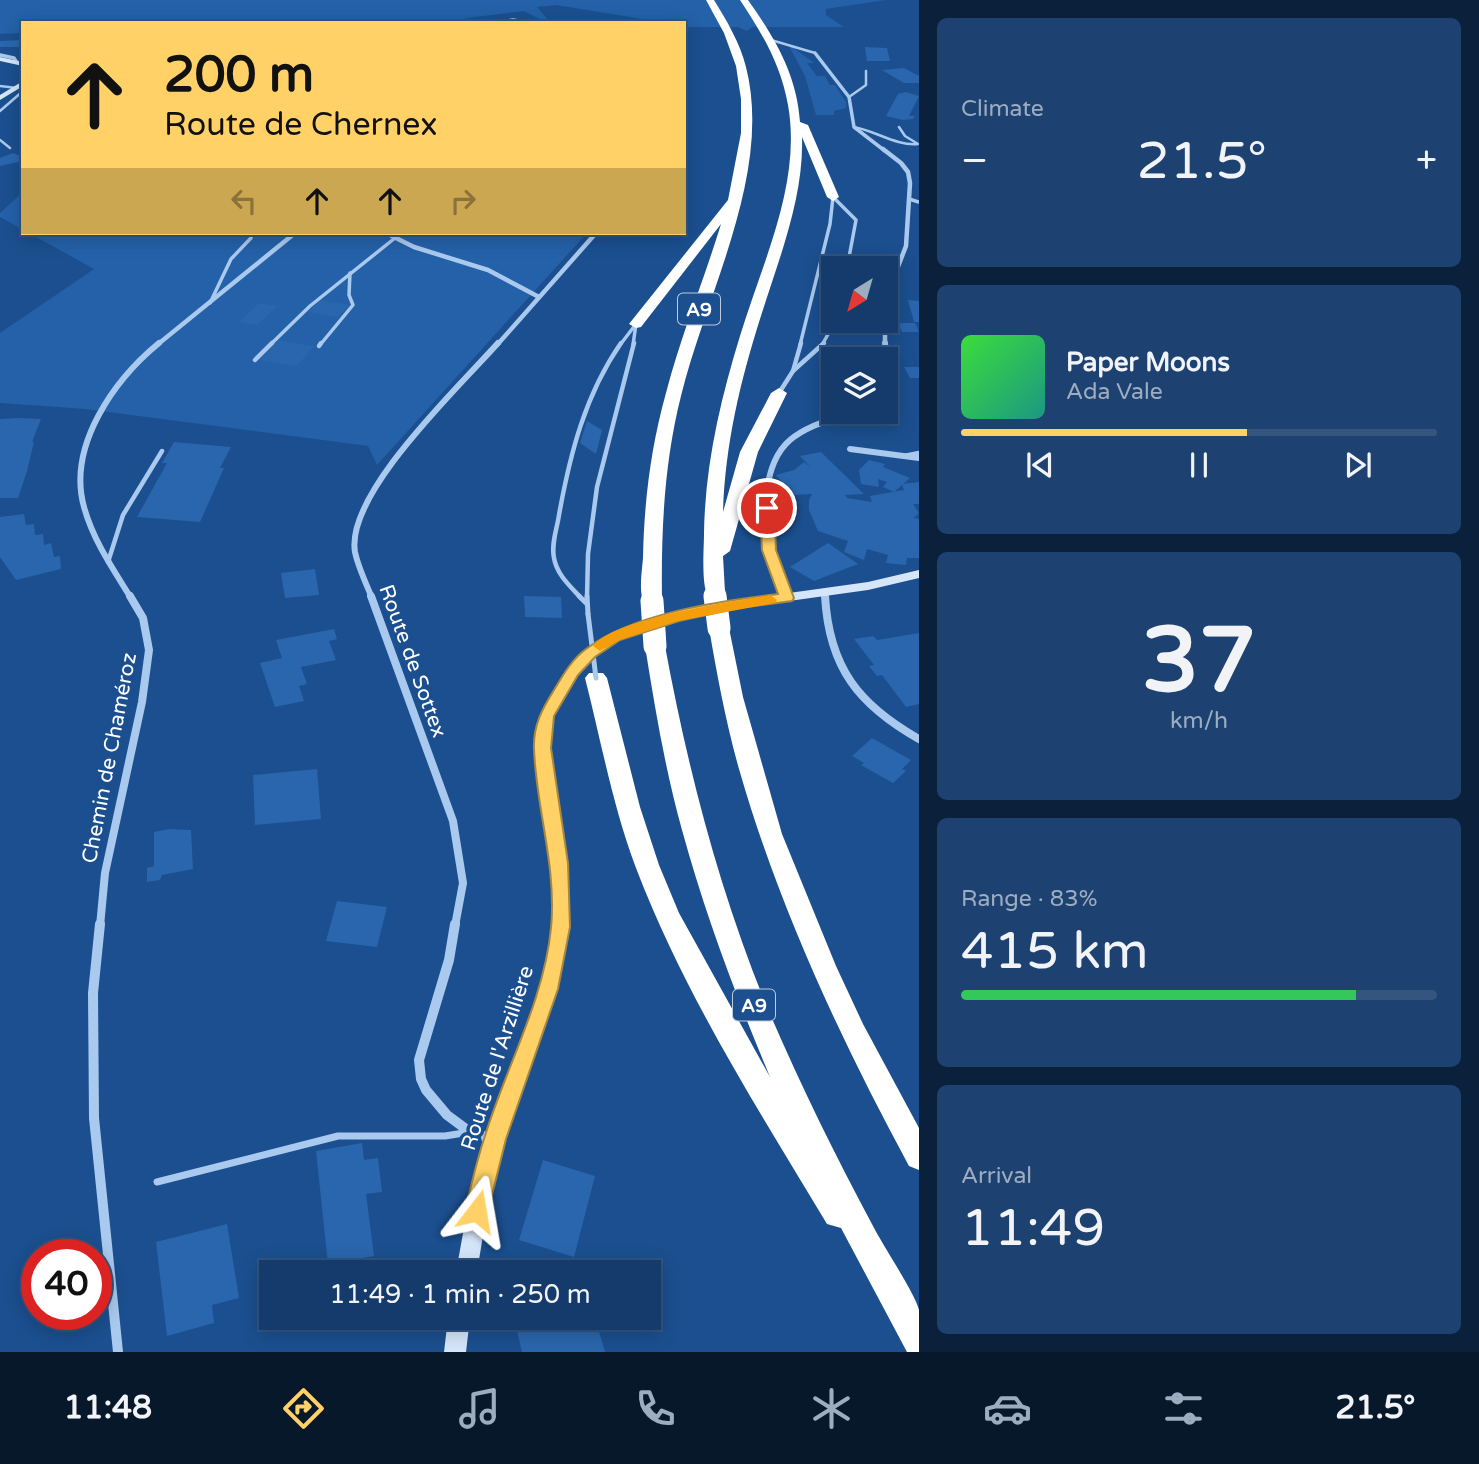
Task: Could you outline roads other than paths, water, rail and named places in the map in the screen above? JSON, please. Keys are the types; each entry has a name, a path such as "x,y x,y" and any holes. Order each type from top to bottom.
{"highway":[{"name":"A9","path":"710,0 724,23 742,70 747,103 747,143 737,195 687,347 666,426 654,503 652,601 662,700 687,813 726,936 766,1035 818,1149 888,1287 919,1340"},
{"name":"A9","path":"744,0 770,38 781,61 794,103 797,141 792,189 741,356 722,435 714,497 714,584 719,628 746,754 774,842 848,1020 919,1156"},
{"path":"794,103 833,197"},
{"path":"636,324 737,195"},
{"path":"714,584 749,452 779,393"},
{"path":"596,678 628,807 647,866 667,914 742,1057 814,1178 888,1287"}],"street":[{"path":"815,53 849,97 854,127 901,163 908,172 906,246 898,267"},
{"path":"0,57 19,63"},
{"path":"0,98 21,87"},
{"name":"Chemin de Chaméroz","path":"118,1352 94,1118 93,993 105,873 142,702 149,650 143,618 98,544 83,505 80,468 90,430 114,392 148,352 293,235"},
{"path":"390,235 424,251 488,270 539,297"},
{"name":"Route de Sottex","path":"495,1139 470,1132 436,1104 426,1090 419,1067 421,1050 449,960 463,883 453,821 355,552 354,533 374,486 391,464 594,235"},
{"path":"787,598 769,550 767,508 771,474 780,450 803,432 822,424"},
{"path":"850,449 904,456 919,455"},
{"name":"Route de l'Arzillière","path":"468,1260 495,1139 548,989 561,927 559,863 542,748 546,716 572,672 590,653 615,637 675,617 738,604 825,593 919,575"},
{"path":"825,593 825,607 838,664 871,708 919,739"},
{"path":"454,1352 457,1330"}],"lane":[{"path":"770,38 815,53"},
{"path":"849,97 866,85 866,71"},
{"path":"0,86 21,87"},
{"path":"0,111 21,87"},
{"path":"854,127 874,131 904,145 918,144 905,136 899,127"},
{"path":"0,141 10,148"},
{"path":"833,197 856,220 848,256"},
{"path":"779,393 793,370 828,236 833,197"},
{"path":"909,199 919,202"},
{"path":"210,303 230,258 237,248 251,238"},
{"path":"255,360 310,306 396,238"},
{"path":"319,346 353,305 349,295 351,273"},
{"path":"596,678 587,604 596,496 605,449 634,346 636,324"},
{"path":"587,604 559,572 554,558 562,494 581,417 592,391 619,344 636,324"},
{"path":"793,370 826,342 830,333"},
{"path":"108,562 124,515 162,451"},
{"path":"158,1182 338,1136 445,1136 470,1132"}]}
